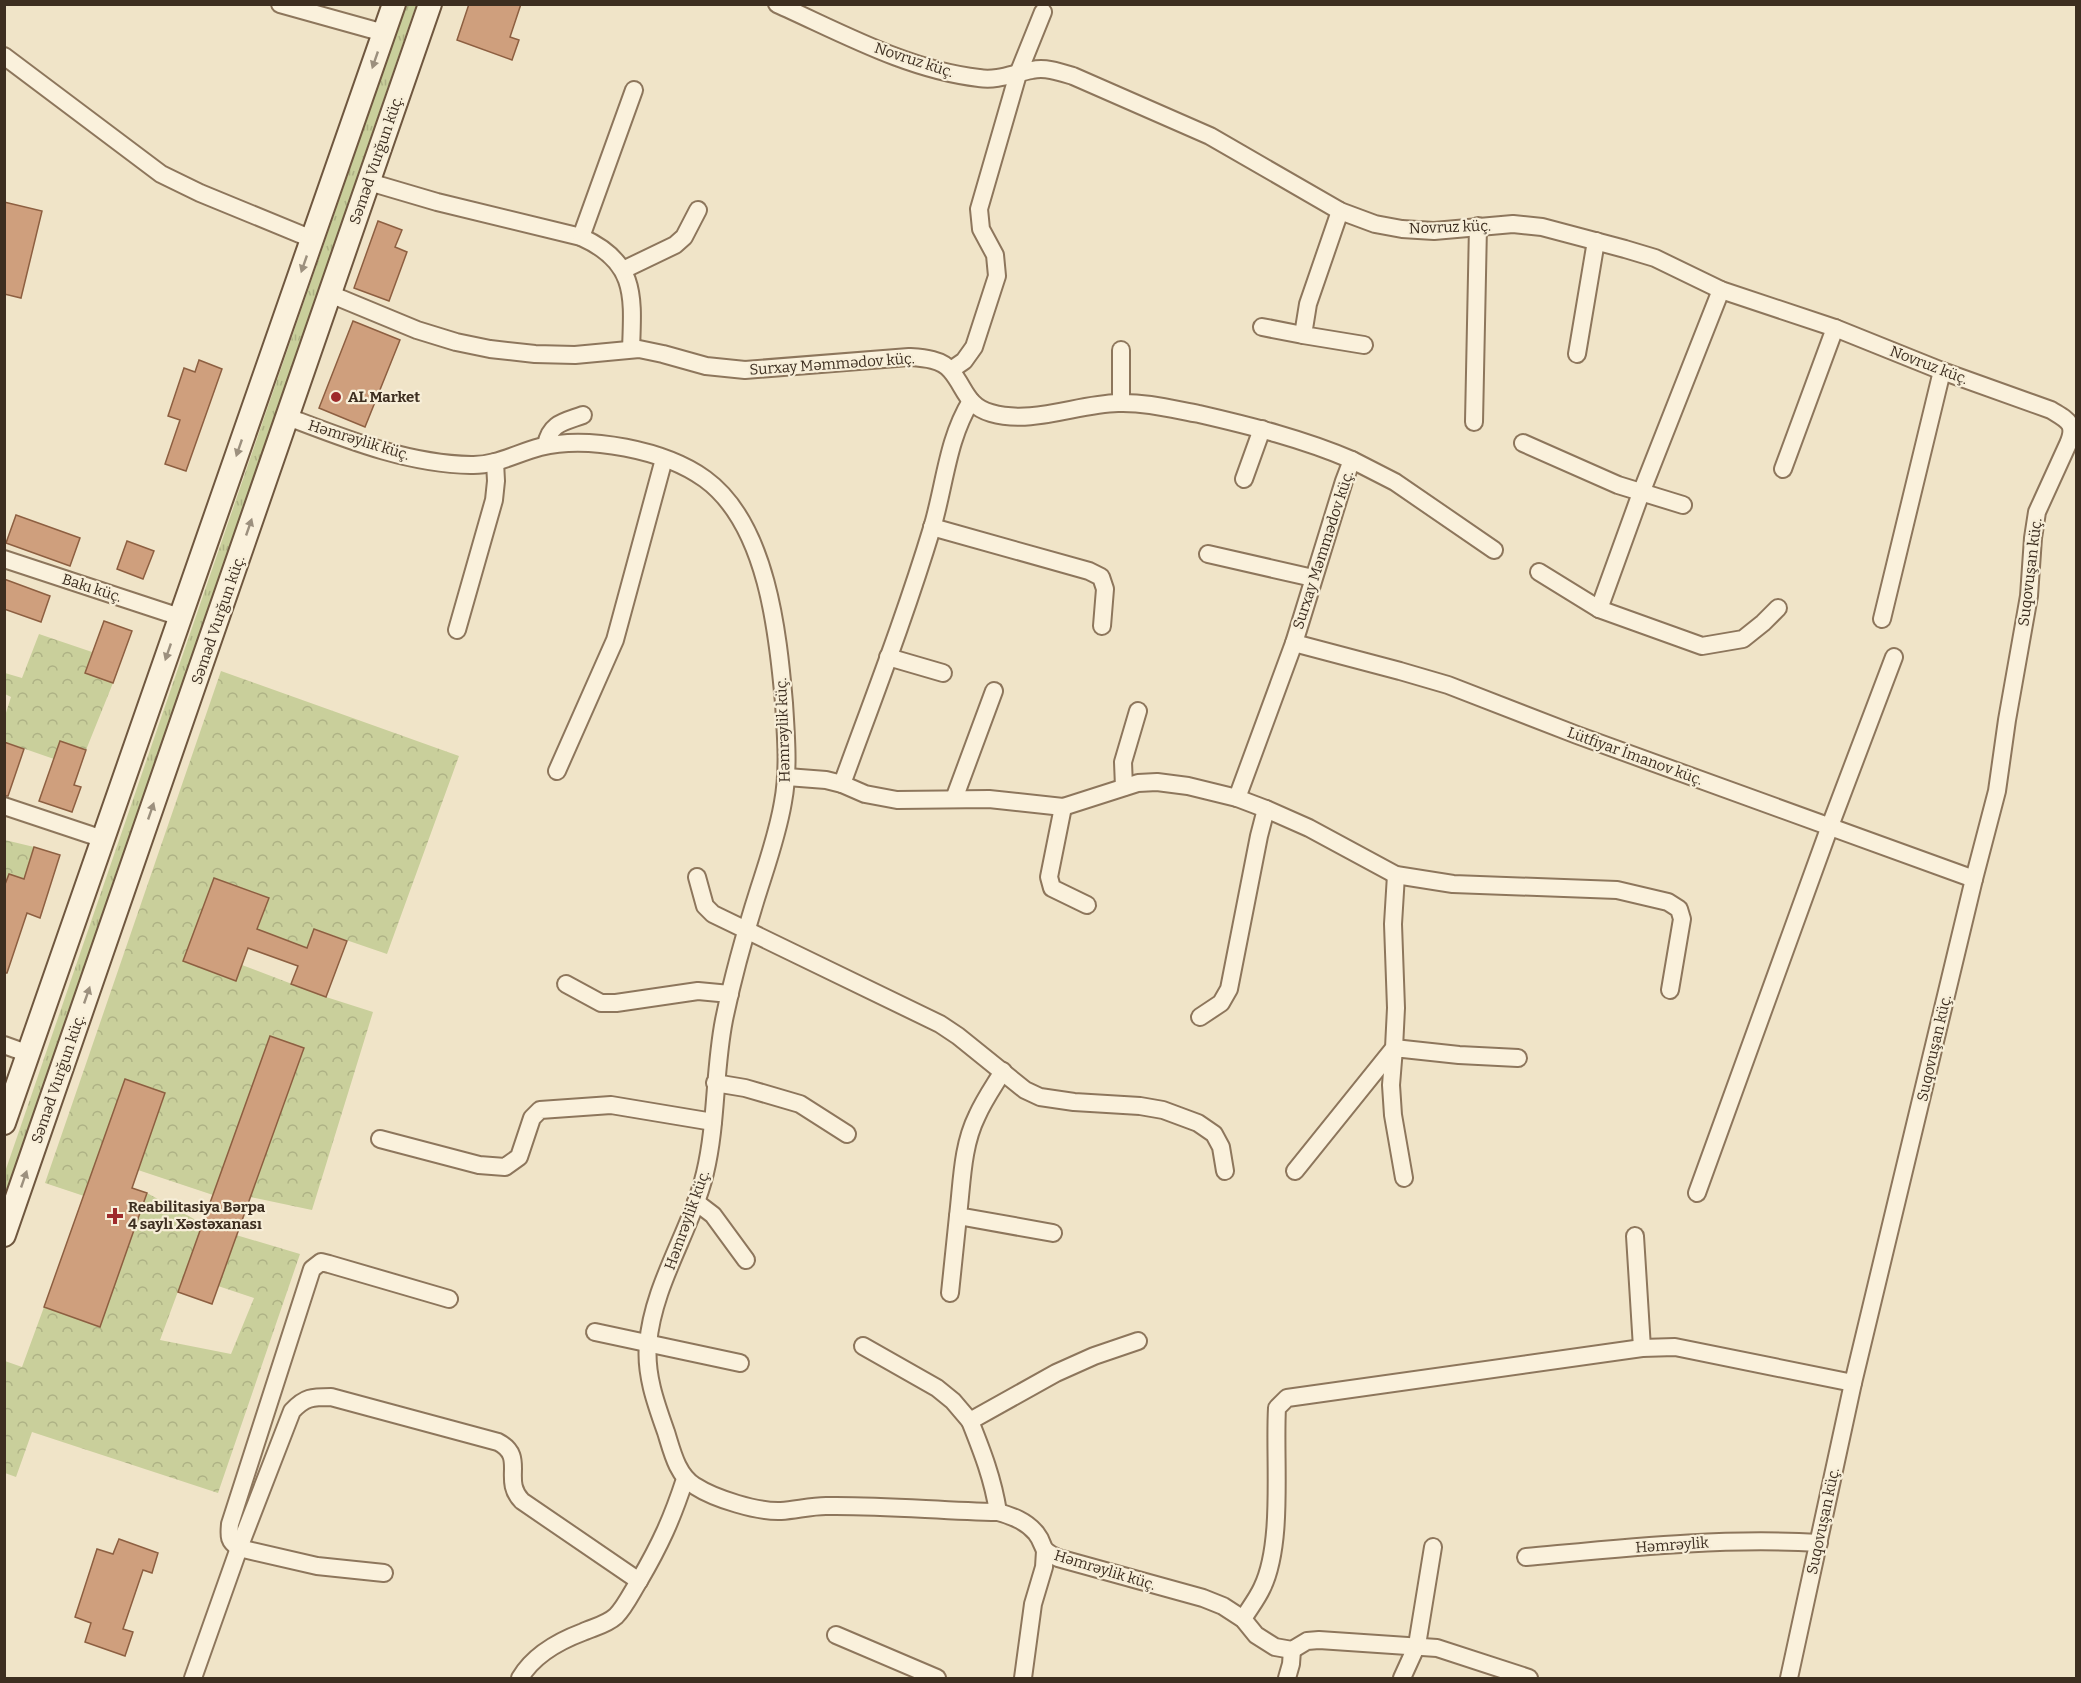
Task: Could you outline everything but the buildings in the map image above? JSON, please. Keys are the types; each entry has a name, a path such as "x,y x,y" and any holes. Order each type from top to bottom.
{"main road":[{"path":"4,1123 394,4"},
{"name":"Səməd Vurğun küç.","path":"4,1235 430,4"}],"street":[{"path":"280,4 384,33"},
{"name":"Novruz küç.","path":"777,4 898,58 947,73 980,79 998,79 1034,69 1051,70 1073,76 1210,136 1340,211 1375,224 1434,231 1513,224 1542,227 1655,258 1721,290 1835,328 1942,371 2051,410 2067,420"},
{"path":"842,784 932,526 955,434 961,417 971,401 962,390 951,369 964,360 974,347 997,276 995,255 981,229 980,209 1018,74 1043,12"},
{"path":"4,56 161,174 200,193 312,239"},
{"path":"581,237 634,90"},
{"path":"369,182 437,202 581,237 597,244 623,270 632,292 631,349"},
{"path":"623,270 675,244 684,237 698,210"},
{"path":"1303,335 1308,304 1340,211"},
{"path":"1474,422 1478,226"},
{"path":"1577,354 1596,241"},
{"path":"1599,609 1641,493 1721,290"},
{"name":"Surxay Məmmədov küç.","path":"330,294 417,330 490,349 535,354 575,355 631,349 663,354 706,366 745,370 909,357 931,359 951,369"},
{"path":"1262,327 1364,345"},
{"path":"1783,469 1835,328"},
{"path":"1121,350 1121,403"},
{"path":"1882,619 1942,371"},
{"name":"Surxay Məmmədov küç.","path":"971,401 990,413 1015,416 1047,413 1094,404 1154,405 1262,429 1353,460 1313,578 1294,643 1237,798"},
{"path":"546,445 548,434 557,425 583,415"},
{"name":"Həmrəylik küç.","path":"288,417 375,448 454,465 478,466 546,445 579,444 633,450 688,468 710,482 737,515 754,550 772,602 780,661 787,743 787,777 779,823 729,994 718,1055 713,1122 705,1175 658,1299 647,1345 648,1371 652,1391 676,1463 685,1479 703,1491 758,1510 783,1511 821,1505 998,1512 1024,1522 1037,1534 1045,1551 1074,1564 1203,1598 1223,1606 1243,1619 1256,1635 1275,1647 1292,1650"},
{"name":"Suqovuşan küç.","path":"1789,1678 1853,1383 1997,791 2029,596 2037,512 2072,435 2072,428 2067,420"},
{"path":"1244,479 1262,429"},
{"path":"1523,443 1618,485 1683,505"},
{"path":"557,771 615,640 664,459"},
{"path":"1353,460 1395,482 1494,550"},
{"path":"457,630 494,500 495,462"},
{"path":"932,526 1095,574 1101,578 1105,589 1102,626"},
{"path":"1208,554 1313,578"},
{"name":"Bakı küç.","path":"4,559 180,617"},
{"path":"1539,572 1599,609 1702,646 1743,639 1778,608"},
{"name":"Lütfiyar İmanov küç.","path":"1294,643 1448,685 1618,750 1974,879"},
{"path":"888,657 943,673"},
{"path":"1697,1193 1830,825 1894,657"},
{"path":"954,799 994,691"},
{"path":"1124,787 1124,762 1138,711"},
{"path":"787,777 826,780 865,794 897,800 989,800 1063,807 1138,783 1156,782 1188,786 1237,798 1266,809 1309,828 1396,875 1453,884 1617,890 1668,902 1679,909 1682,919 1670,990"},
{"path":"4,806 104,839"},
{"path":"1063,807 1049,878 1052,888 1087,905"},
{"path":"1200,1017 1221,1003 1229,989 1266,809"},
{"path":"1396,875 1393,924 1396,1008 1391,1085 1393,1115 1404,1178"},
{"path":"697,877 705,906 713,915 940,1024 1025,1090 1040,1097 1074,1102 1140,1106 1163,1110 1198,1123 1214,1134 1221,1147 1225,1171"},
{"path":"566,984 601,1003 616,1003 698,991 729,994"},
{"path":"4,1045 28,1054"},
{"path":"1394,1048 1518,1058"},
{"path":"1295,1171 1394,1048"},
{"path":"950,1293 965,1153 976,1117 1003,1071"},
{"path":"715,1083 755,1090 800,1104 847,1134"},
{"path":"380,1138 479,1165 505,1167 519,1157 532,1118 540,1110 611,1105 713,1122"},
{"path":"696,1202 713,1215 746,1260"},
{"path":"958,1216 1053,1233"},
{"path":"1635,1236 1642,1348"},
{"path":"384,1573 318,1566 239,1548 232,1544 229,1536 230,1524 312,1269 321,1262 449,1299"},
{"path":"595,1332 740,1364"},
{"path":"970,1421 1056,1373 1094,1356 1138,1341"},
{"path":"863,1346 937,1388 953,1401 970,1421 984,1454 998,1512"},
{"path":"1243,1619 1263,1586 1271,1557 1275,1520 1277,1408 1287,1398 1642,1348 1675,1347 1853,1383"},
{"path":"194,1678 239,1548 292,1411 302,1401 314,1397 331,1397 507,1446 513,1457 512,1482 515,1494 639,1581"},
{"path":"520,1678 540,1656 567,1638 605,1624 617,1615 659,1548 671,1523 685,1479"},
{"name":"Həmrəylik","path":"1526,1557 1687,1543 1774,1540 1819,1543"},
{"path":"1402,1678 1417,1645 1433,1547"},
{"path":"1023,1678 1033,1604 1044,1567 1045,1551"},
{"path":"836,1635 936,1678"},
{"path":"1287,1678 1292,1650 1306,1641 1319,1640 1437,1648 1529,1678"}],"green space":[{"path":"406,5 416,5 5,1202 5,1172"},
{"path":"39,634 92,652 86,673 113,683 86,750 60,741 54,759 5,742 5,716 11,697 5,694 5,673 22,678"},
{"path":"221,671 459,756 387,954 314,929 307,948 257,929 268,898 214,878 183,961 236,981 242,965 373,1012 312,1210 250,1197 303,1048 271,1036 213,1195 138,1170 165,1094 125,1079 84,1196 45,1183"},
{"path":"5,840 34,847 24,879 9,874 7,879 5,878"},
{"path":"147,1193 203,1224 160,1340 231,1354 254,1298 218,1286 236,1235 300,1254 218,1493 32,1432 16,1477 5,1473 5,1361 22,1367 44,1307 100,1327"}],"place":[{"name":"AL Market","path":"336,397"},
{"name":"Reabilitasiya Bәrpa 4 saylı Xəstəxanası","path":"115,1216"}]}
